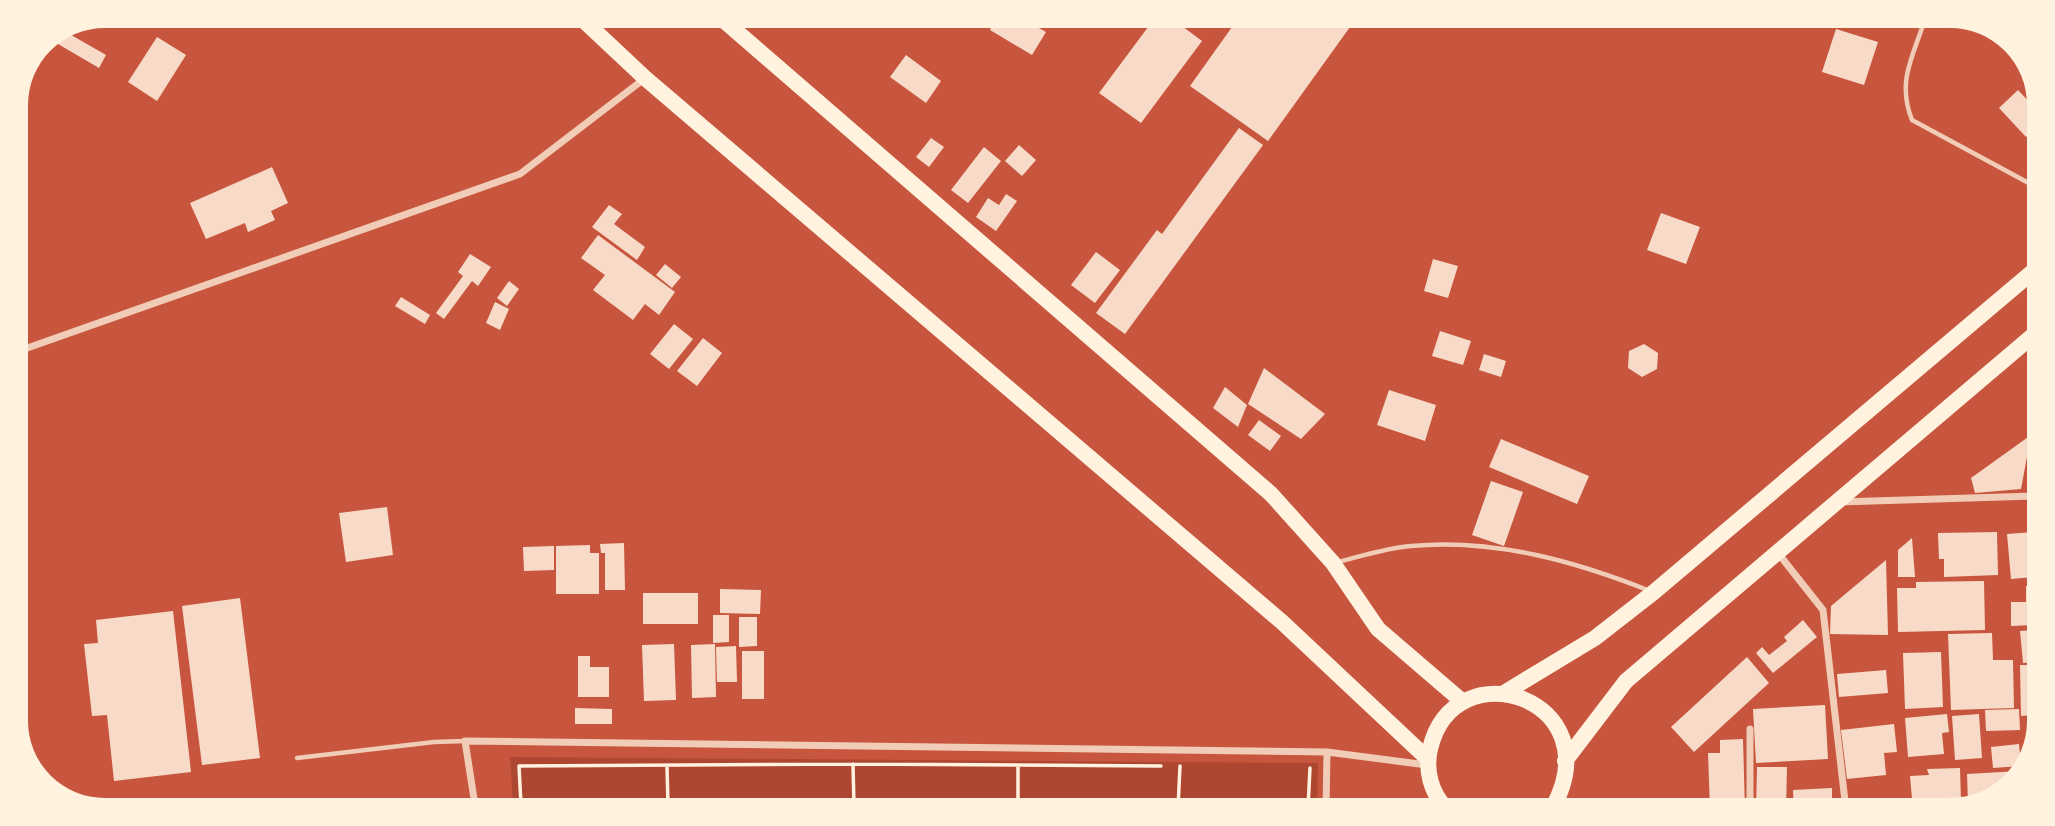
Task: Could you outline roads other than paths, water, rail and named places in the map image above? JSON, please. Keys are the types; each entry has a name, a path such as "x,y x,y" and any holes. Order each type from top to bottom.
{"highway":[{"path":"601,28 645,78 1282,622 1428,762"},
{"path":"733,28 1271,494 1334,563 1378,629 1464,702"},
{"path":"1504,693 1595,638 1654,592 2027,276"},
{"path":"1565,761 1626,681 2027,340"},
{"path":"1438,798 1431,785 1428,762 1433,736 1445,716 1464,702 1483,695 1504,693 1523,698 1540,708 1554,722 1563,739 1565,780 1557,798"}],"street":[{"path":"28,348 520,174 645,78"},
{"path":"1835,502 2027,496"},
{"path":"1777,552 1823,610 1845,798"},
{"path":"1750,798 1751,729"},
{"path":"474,798 465,741 1327,752 1428,762"},
{"path":"1326,798 1327,752"}],"lane":[{"path":"1922,28 1904,83 1905,103 1912,120 2027,182"},
{"path":"1334,563 1408,546 1441,544 1496,548 1599,570 1654,592"},
{"path":"297,758 434,742 465,741"}]}
